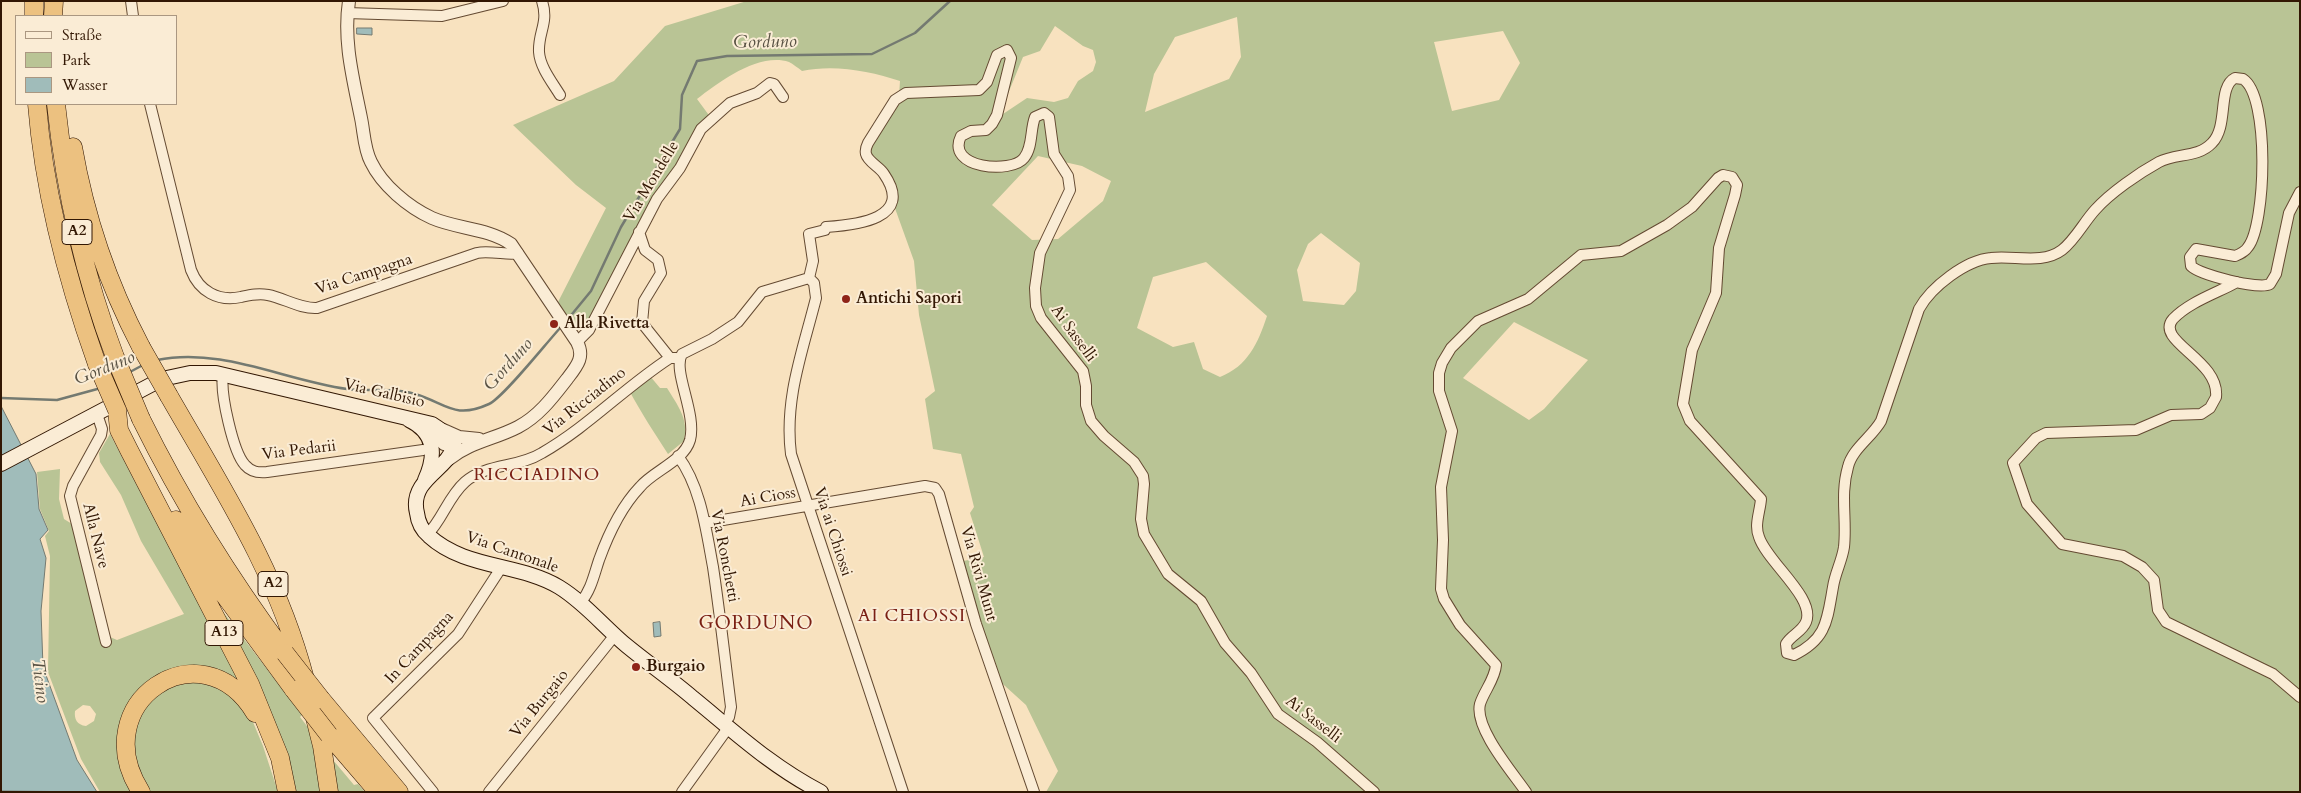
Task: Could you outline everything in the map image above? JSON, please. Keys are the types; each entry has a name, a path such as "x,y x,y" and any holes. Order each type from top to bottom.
{"highway":[{"path":"34,1 34,15"},
{"path":"52,15 54,1"},
{"path":"58,1 59,15"},
{"name":"A2","path":"37,105 45,165 60,242 75,299 97,364 116,410 129,425 201,529 235,583 285,653 399,792"},
{"name":"A2","path":"56,105 65,170 79,240 95,300 115,356 129,425 160,491 197,554 240,619 329,735 378,792"},
{"name":"A2","path":"66,105 79,180 90,223 118,299 141,347 245,527 282,607 294,640 322,746 329,792"},
{"name":"A13","path":"129,425 250,684 278,752 287,792"},
{"name":"A13","path":"141,792 129,768 126,754 126,731 130,716 147,692 169,679 187,674 220,679 243,696 260,722 282,774"}],"main road":[{"name":"Via Galbisio","path":"1,464 169,377 197,372 223,375 410,420 426,421 438,427 446,436 450,453"},
{"path":"410,420 425,432 431,442 433,453 431,466 417,497 417,513 420,525 428,535"},
{"path":"421,487 450,453"},
{"name":"Via Cantonale","path":"428,535 455,552 548,582 581,602 615,635 776,766 821,792"}],"street":[{"path":"131,1 133,15"},
{"path":"431,466 470,442 489,438 520,426 540,411 579,364 581,352 576,340 518,253 500,238 440,221 424,214 402,198 378,174 368,157 352,76 346,35 348,7 397,16 442,16 503,1"},
{"path":"542,1 546,22 540,54 547,73 560,95"},
{"name":"Ai Sasselli","path":"809,278 813,261 809,234 825,230 826,226 863,222 884,214 891,204 890,186 883,172 869,159 866,152 868,143 895,100 906,94 979,90 987,82 997,55 1004,50 1009,51 1011,58 995,120 986,130 971,131 961,136 958,144 959,153 966,161 999,167 1016,165 1027,153 1035,117 1042,113 1049,117 1055,158 1068,176 1071,185 1069,195 1040,253 1034,298 1038,312 1082,371 1086,386 1086,405 1091,421 1104,436 1134,462 1143,476 1142,527 1164,568 1174,580 1201,601 1225,643 1251,673 1278,714 1337,758 1374,792"},
{"path":"1526,792 1499,754 1480,717 1480,705 1496,665 1460,625 1444,599 1441,589 1443,540 1441,487 1452,431 1439,391 1439,373 1451,348 1478,321 1528,299 1581,255 1621,251 1680,217 1700,200 1718,178 1723,175 1732,177 1737,185 1736,195 1719,248 1716,293 1692,350 1682,404 1690,421 1761,499 1757,526 1759,539 1769,556 1804,598 1808,608 1805,624 1786,644 1787,653 1794,655 1815,640 1826,628 1830,616 1834,582 1844,548 1843,491 1847,468 1853,456 1876,430 1881,421 1916,316 1925,298 1947,279 1976,261 1992,258 2047,258 2062,250 2095,209 2114,193 2159,162 2201,151 2212,143 2221,125 2226,87 2232,80 2239,78 2247,81 2252,88 2262,136 2264,164 2253,234 2248,247 2235,256 2196,249 2191,253 2189,260 2191,266 2197,271 2237,282 2266,286 2273,280 2289,213 2300,192"},
{"name":"Via Mondelle","path":"576,340 589,330 657,198 680,168 700,129 710,118 730,103 757,93 770,83 774,84 783,97"},
{"name":"Via Campagna","path":"150,105 191,270 201,288 213,295 234,298 262,294 306,307 317,308 477,253 491,250 512,255 518,253"},
{"path":"581,602 588,593 605,544 621,513 639,487 678,456 690,441 692,421 688,399 675,358 641,321 644,301 661,273 658,260 646,253 639,232"},
{"name":"Via Ricciadino","path":"428,535 458,489 473,476 487,469 533,458 547,450 585,425 635,381 688,349 712,339 738,322 762,292 809,278"},
{"name":"Via ai Chiossi","path":"809,278 814,283 816,298 792,391 789,432 793,462 903,792"},
{"path":"2237,282 2189,307 2176,316 2169,325 2169,330 2174,340 2205,366 2215,383 2216,397 2206,412 2195,415 2171,415 2136,430 2046,433 2036,438 2015,459 2013,468 2027,504 2057,541 2068,546 2129,558 2151,576 2158,610 2166,622 2273,674 2300,696"},
{"name":"Via Pedarii","path":"223,375 223,396 237,450 244,464 252,470 267,472 423,450"},
{"name":"Alla Nave","path":"97,414 102,435 72,486 70,496 106,642"},
{"path":"410,420 429,429 450,453"},
{"path":"438,427 470,442"},
{"name":"Via Ronchetti","path":"678,456 688,471 705,524 721,617 730,707 726,726 682,792"},
{"name":"Via Rivi Munt","path":"807,506 925,486 937,490 976,624 1034,792"},
{"name":"Ai Cioss","path":"705,524 807,506"},
{"name":"In Campagna","path":"433,792 373,718 458,634 501,568"},
{"name":"Via Burgaio","path":"489,792 615,635"}],"green space":[{"path":"747,1 2300,1 2300,792 1046,792 1058,771 1026,705 994,676 958,562 984,557 970,513 974,507 961,454 933,449 925,399 935,391 919,315 914,261 892,200 891,190 866,154 899,96 900,81 877,74 839,68 802,71 789,62 777,60 753,65 728,77 697,99 711,118 590,320 573,324 558,302 606,208 576,185 513,125 614,81 665,26","holes":["1237,17 1241,57 1229,79 1145,112 1154,74 1175,37","1055,26 1083,46 1093,50 1096,62 1093,71 1078,81 1068,98 1054,102 1027,98 1003,114 1005,101 1023,57 1040,51","1503,31 1520,63 1499,100 1452,111 1434,42","1038,156 1082,166 1111,181 1103,201 1058,239 1032,240 992,205","1321,233 1360,263 1356,291 1344,305 1303,301 1297,270 1308,244","1206,262 1267,316 1256,344 1245,360 1238,367 1220,377 1203,369 1194,342 1173,347 1137,328 1153,277","1514,322 1588,360 1544,409 1529,420 1463,378"]},
{"path":"650,376 660,388 667,388 684,419 684,441 668,454 629,390"},
{"path":"110,434 243,688 198,671 133,703 136,792 100,792 81,759 48,672 50,556 45,536 49,531 40,509 37,472 60,469 59,499 64,519 72,524 100,626 110,637 117,640 184,614 141,541 121,495 100,462 99,453","holes":["83,705 90,706 96,714 94,721 86,726 78,723 75,711"]},
{"path":"208,592 302,715 300,717 317,739 325,792 294,792"},
{"path":"193,680 221,687 250,715 263,746 278,792 149,792 133,762 135,721 158,691"},
{"path":"333,760 354,785 358,784 365,792 337,792"}],"water":[{"path":"357,28 372,28 372,35 357,34"},
{"name":"Ticino","path":"1,406 36,474 39,509 48,530 40,539 46,558 41,611 43,667 77,760 97,792 1,791"},
{"path":"660,622 661,636 654,637 653,623"}],"waterway":[{"name":"Gorduno","path":"568,319 591,291 621,227 680,129 682,95 697,61 727,56 872,54 915,33 950,1"},
{"name":"Gorduno","path":"157,360 181,357 229,361 323,385 347,389 407,392 450,408 467,410 477,409 496,400 561,327"},
{"name":"Gorduno","path":"128,373 143,365"},
{"name":"Gorduno","path":"1,398 57,400 101,388"}],"place":[{"name":"Antichi Sapori","path":"846,299"},
{"name":"Alla Rivetta","path":"554,324"},
{"name":"Burgaio","path":"636,667"}],"district":[{"name":"RICCIADINO","path":"537,476"},
{"name":"AI CHIOSSI","path":"912,617"},
{"name":"GORDUNO","path":"756,625"}]}
